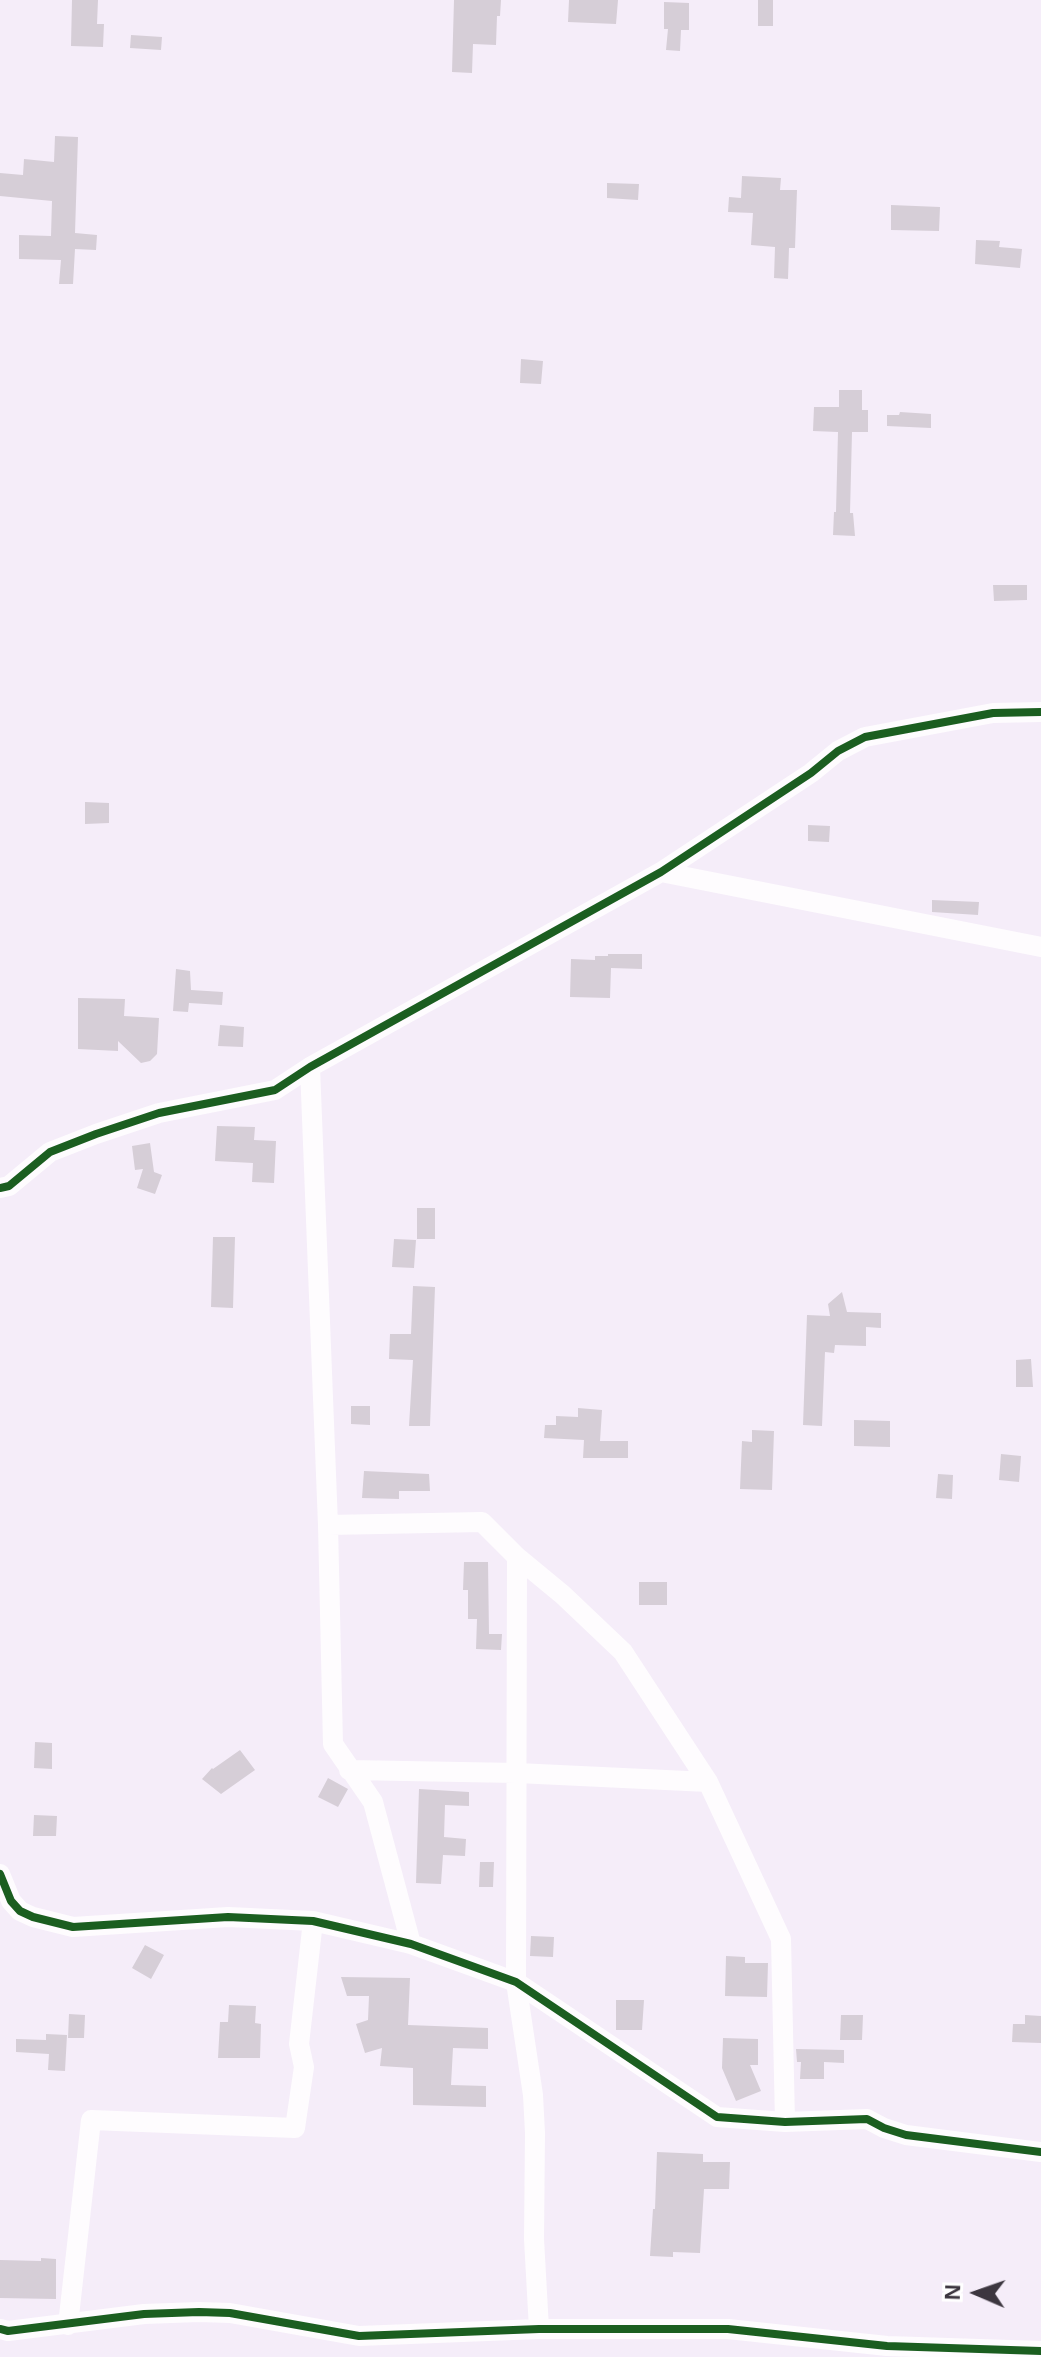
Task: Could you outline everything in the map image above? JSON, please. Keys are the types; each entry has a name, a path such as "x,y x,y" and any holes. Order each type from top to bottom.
{"street":[{"path":"0,1188 9,1186 50,1152 159,1113 275,1090 310,1067 661,872 811,773 838,751 865,737 993,713 1041,712"},
{"path":"661,872 1041,947"},
{"path":"310,1067 328,1525 333,1744 373,1802 411,1944"},
{"path":"328,1525 482,1522 623,1652 708,1782 781,1939 785,2122"},
{"path":"517,1557 516,1982 534,2120 534,2239 539,2329"},
{"path":"349,1770 517,1773 708,1782"},
{"path":"0,1874 11,1901 20,1911 73,1927 228,1917 313,1921 411,1944 516,1982 717,2117 785,2122 867,2119 906,2135 1041,2152"},
{"path":"68,2325 91,2120 295,2128 304,2067 299,2044 313,1921"},
{"path":"0,2329 8,2331 68,2325 144,2314 199,2312 230,2313 359,2336 539,2329 728,2329 887,2346 1041,2351"}],"building":[{"path":"72,0 98,0 97,24 104,24 103,47 71,46"},
{"path":"454,0 501,0 496,45 473,44 472,73 452,72"},
{"path":"569,0 618,0 616,24 568,22"},
{"path":"758,0 773,0 773,26 758,26"},
{"path":"664,2 689,3 689,30 681,30 680,51 666,50 668,29 664,29"},
{"path":"131,35 162,37 161,50 130,48"},
{"path":"55,136 78,137 75,233 97,235 96,250 75,249 73,284 59,284 61,260 19,259 19,235 51,236 52,201 0,196 0,173 23,175 24,159 54,162"},
{"path":"742,176 781,178 780,190 797,190 795,248 789,248 788,279 774,278 775,247 751,245 753,213 728,212 729,197 741,198"},
{"path":"607,183 639,184 638,200 607,198"},
{"path":"891,205 940,207 939,231 891,230"},
{"path":"976,240 1000,241 999,247 1022,249 1020,268 975,264"},
{"path":"521,359 543,361 541,384 520,383"},
{"path":"839,390 862,390 862,410 868,410 868,432 852,432 850,513 853,513 855,536 833,535 838,432 813,431 814,407 839,407"},
{"path":"900,412 931,414 931,428 887,426 887,415 899,415"},
{"path":"993,585 1027,585 1027,600 994,601"},
{"path":"85,802 109,803 109,823 85,824"},
{"path":"808,825 830,826 829,842 808,841"},
{"path":"932,900 979,902 978,915 932,912"},
{"path":"642,954 642,969 611,968 610,998 570,997 571,959 595,960 595,956"},
{"path":"176,969 190,971 191,990 223,992 222,1005 189,1003 188,1012 173,1011"},
{"path":"78,998 125,999 124,1016 159,1018 157,1054 150,1061 141,1063 118,1041 118,1051 78,1049"},
{"path":"220,1025 244,1027 243,1047 218,1046"},
{"path":"217,1126 255,1127 254,1140 276,1141 274,1183 252,1182 253,1163 215,1161"},
{"path":"150,1143 154,1172 162,1175 155,1194 137,1188 143,1169 135,1170 132,1146"},
{"path":"417,1208 435,1208 435,1239 417,1239"},
{"path":"213,1237 235,1237 233,1308 211,1307"},
{"path":"394,1239 416,1240 414,1268 392,1267"},
{"path":"413,1286 435,1287 430,1426 409,1426 413,1360 389,1359 390,1334 411,1334"},
{"path":"842,1292 847,1312 881,1313 881,1328 866,1327 866,1346 835,1345 834,1353 825,1352 822,1426 803,1425 807,1315 830,1316 828,1304"},
{"path":"1031,1359 1033,1387 1016,1387 1016,1360"},
{"path":"351,1406 370,1406 370,1425 351,1424"},
{"path":"578,1408 602,1410 600,1441 628,1441 628,1458 583,1458 584,1440 544,1438 545,1425 556,1425 556,1416 578,1417"},
{"path":"854,1420 890,1421 890,1447 854,1446"},
{"path":"752,1430 774,1431 772,1490 740,1489 742,1441 752,1442"},
{"path":"1001,1454 1021,1456 1019,1482 999,1480"},
{"path":"364,1471 429,1474 430,1491 399,1491 399,1499 362,1498"},
{"path":"938,1474 953,1475 952,1499 936,1498"},
{"path":"464,1562 488,1562 489,1634 502,1634 501,1650 476,1649 477,1619 468,1619 468,1590 463,1590"},
{"path":"639,1582 667,1582 667,1605 639,1605"},
{"path":"35,1742 52,1743 52,1769 34,1768"},
{"path":"240,1750 255,1770 221,1794 202,1779 212,1768"},
{"path":"328,1778 348,1789 338,1807 318,1797"},
{"path":"419,1789 469,1792 469,1806 445,1805 444,1837 466,1839 465,1856 443,1855 441,1884 416,1883"},
{"path":"34,1815 57,1816 56,1836 33,1836"},
{"path":"480,1862 494,1862 493,1887 479,1887"},
{"path":"531,1936 554,1937 553,1957 530,1956"},
{"path":"145,1945 164,1955 151,1979 132,1968"},
{"path":"726,1956 745,1957 745,1963 768,1963 767,1997 725,1996"},
{"path":"341,1977 410,1978 408,2025 488,2028 488,2049 453,2048 451,2085 486,2086 486,2107 413,2105 413,2068 380,2066 382,2048 365,2053 356,2024 368,2020 369,1996 347,1996"},
{"path":"616,2000 644,2000 642,2030 616,2030"},
{"path":"229,2005 256,2006 255,2023 261,2024 260,2058 218,2058 220,2022 228,2022"},
{"path":"69,2014 85,2015 84,2038 68,2038"},
{"path":"841,2015 863,2015 862,2040 840,2040"},
{"path":"1025,2015 1041,2016 1041,2043 1012,2042 1013,2024 1025,2024"},
{"path":"46,2034 67,2035 65,2071 48,2070 49,2054 16,2052 16,2039 46,2040"},
{"path":"723,2038 758,2039 758,2065 750,2065 761,2091 736,2101 722,2068"},
{"path":"796,2049 844,2050 844,2063 824,2062 824,2079 800,2079 801,2062 797,2062"},
{"path":"657,2152 703,2154 703,2162 730,2162 729,2189 704,2189 700,2253 673,2252 673,2257 650,2256"},
{"path":"41,2258 56,2259 56,2299 0,2298 0,2260 41,2261"}],"cycle path":[{"path":"0,1188 9,1186 50,1152 96,1134 159,1113 275,1090 310,1067 661,872 811,773 838,751 865,737 993,713 1041,712"},
{"path":"0,1874 11,1901 20,1911 73,1927 228,1917 313,1921 411,1944 516,1982 717,2117 785,2122 867,2119 906,2135 1041,2152"},
{"path":"0,2329 8,2331 144,2314 199,2312 230,2313 359,2336 539,2329 728,2329 887,2346 1041,2351"}]}
